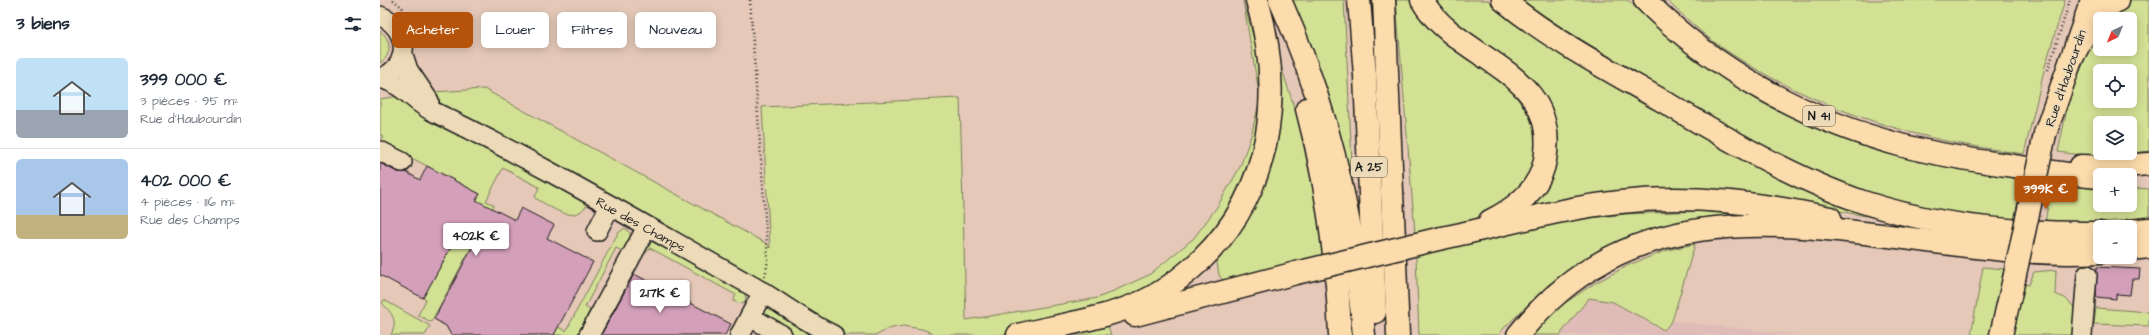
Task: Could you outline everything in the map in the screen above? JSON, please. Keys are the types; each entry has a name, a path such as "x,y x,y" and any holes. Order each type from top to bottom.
{"main road":[{"path":"1018,335 1114,312 1144,301 1175,282 1196,265 1215,246 1234,222 1247,199 1256,177 1264,151 1269,127 1271,97 1269,71 1264,27 1257,0"},
{"path":"1271,0 1302,91 1324,184 1332,236 1340,335"},
{"path":"1280,0 1312,80 1344,191 1350,224 1364,335"},
{"name":"A 25","path":"1359,0 1365,75 1376,335"},
{"name":"A 25","path":"1384,0 1398,335"},
{"path":"1422,0 1434,16 1454,35 1517,79 1530,94 1538,108 1547,134 1544,165 1532,190 1522,201 1514,208 1487,222 1442,238"},
{"path":"1503,0 1553,37 1680,111 1787,170 1851,198 1903,213 1956,223 2031,232 2093,233"},
{"name":"N 41","path":"1645,0 1682,33 1721,62 1763,88 1813,114 1900,145 1970,159 2059,174 2093,176"},
{"name":"Rue d'Haubourdin","path":"2001,335 2045,134 2051,91 2077,0"},
{"name":"Rue d'Haubourdin","path":"2045,134 2092,0"},
{"path":"2071,60 2096,16 2102,10 2118,0"},
{"path":"2022,167 2111,167 2149,164"},
{"path":"2137,178 2149,177"},
{"path":"1055,335 1296,273 1442,238 1588,206 1620,202 1682,198 1720,199 1773,206 1923,240"},
{"path":"1518,335 1554,297 1592,269 1629,250 1679,233 1722,226 1765,225 1824,229 2044,252 2093,252"},
{"path":"2137,230 2149,229"},
{"path":"2137,248 2149,247"},
{"path":"1395,261 1404,299 1408,335"}],"street":[{"name":"Rue des Champs","path":"380,16 393,23 400,31 404,45 403,55 408,70 423,94 433,106 450,118 763,292 832,335"},
{"path":"380,78 396,68 403,55"},
{"name":"Rue des Champs","path":"380,78 403,88 431,111 450,118"},
{"path":"380,151 402,162"},
{"path":"597,231 610,206"},
{"path":"589,335 647,227"},
{"path":"2082,335 2086,275"},
{"path":"740,335 763,292"},
{"path":"750,317 782,335"}],"path":[{"path":"750,0 768,260 763,292"}],"shaded area":[{"path":"1589,298 1613,302 1664,330 1672,321 1801,335 1561,335"}],"green space":[{"path":"1243,0 1261,65 1263,108 1253,163 1236,203 1211,239 1157,284 1102,309 1000,335 937,335 922,329 903,326 888,329 877,335 846,335 613,198 437,101 433,92 484,89 767,244 770,248 762,107 960,98 966,320 1098,298 1149,275 1194,238 1217,207 1240,167 1251,136 1260,99"},
{"path":"1292,0 1344,0 1353,184 1307,37"},
{"path":"1396,0 1413,0 1497,73 1520,102 1536,127 1536,161 1523,189 1502,206 1464,224 1415,233"},
{"path":"1431,0 1488,0 1497,7 1814,193 1877,218 1763,197 1525,211 1555,130"},
{"path":"1522,0 1628,0 1652,23 1691,54 1793,117 1848,140 1905,157 1963,170 2022,178 2014,222 1974,217 1914,206 1866,192 1809,168 1781,155 1634,72 1577,37"},
{"path":"1666,0 2065,0 2044,70 2024,154 1964,145 1901,130 1847,112 1795,90 1770,77 1721,47 1700,31"},
{"path":"2131,0 2149,0 2149,151 2137,153 2137,116 2093,116 2093,155 2058,152 2070,95 2093,44 2093,56 2137,56 2137,12 2118,12"},
{"path":"380,31 387,39 389,47 387,56 380,63"},
{"path":"1271,35 1298,119 1327,254 1226,285 1219,275 1217,262 1246,221 1260,189"},
{"path":"402,93 589,202 577,213 570,214 556,210 535,198 539,187 503,168 486,201 494,205 431,322 418,315 426,300 423,298 480,194 391,147 383,146 382,135 380,135 380,99 394,97"},
{"path":"2051,180 2093,184 2093,212 2137,212 2137,188 2149,189 2149,219 2093,220 2093,222 2045,225"},
{"path":"1702,211 1732,214 1718,220 1680,224 1600,249 1548,285 1503,329 1499,335 1419,335 1416,256 1553,222 1626,214"},
{"path":"625,228 630,233 630,238 623,252 616,248 585,307 590,310 577,335 554,335 558,327 566,331 618,233"},
{"path":"651,241 745,292 746,301 742,304 733,301 736,295 650,248 645,254 643,251 647,242"},
{"path":"1695,244 1672,321 1664,330 1613,302 1589,298 1561,335 1531,335 1547,315 1595,283 1631,264 1668,250"},
{"path":"1983,267 2004,269 2002,278 2029,285 2034,272 2056,270 2055,294 2065,298 2076,309 2076,335 1971,335"},
{"path":"384,300 430,326 425,335 391,335 394,322 392,314 382,303"},
{"path":"764,303 818,335 795,335 758,314"},
{"path":"2096,308 2149,312 2149,326 2094,324"},
{"path":"1108,326 1111,335 1074,335 1077,334"}],"building":[{"path":"380,163 397,172 406,172 420,180 427,166 480,194 476,200 515,220 521,208 554,225 547,238 593,262 554,335 451,335 446,326 434,319 475,242 459,233 423,298 380,275"},
{"path":"2097,267 2140,269 2139,279 2132,279 2130,295 2116,294 2116,299 2096,297"},
{"path":"634,274 731,324 725,335 601,335"}]}
